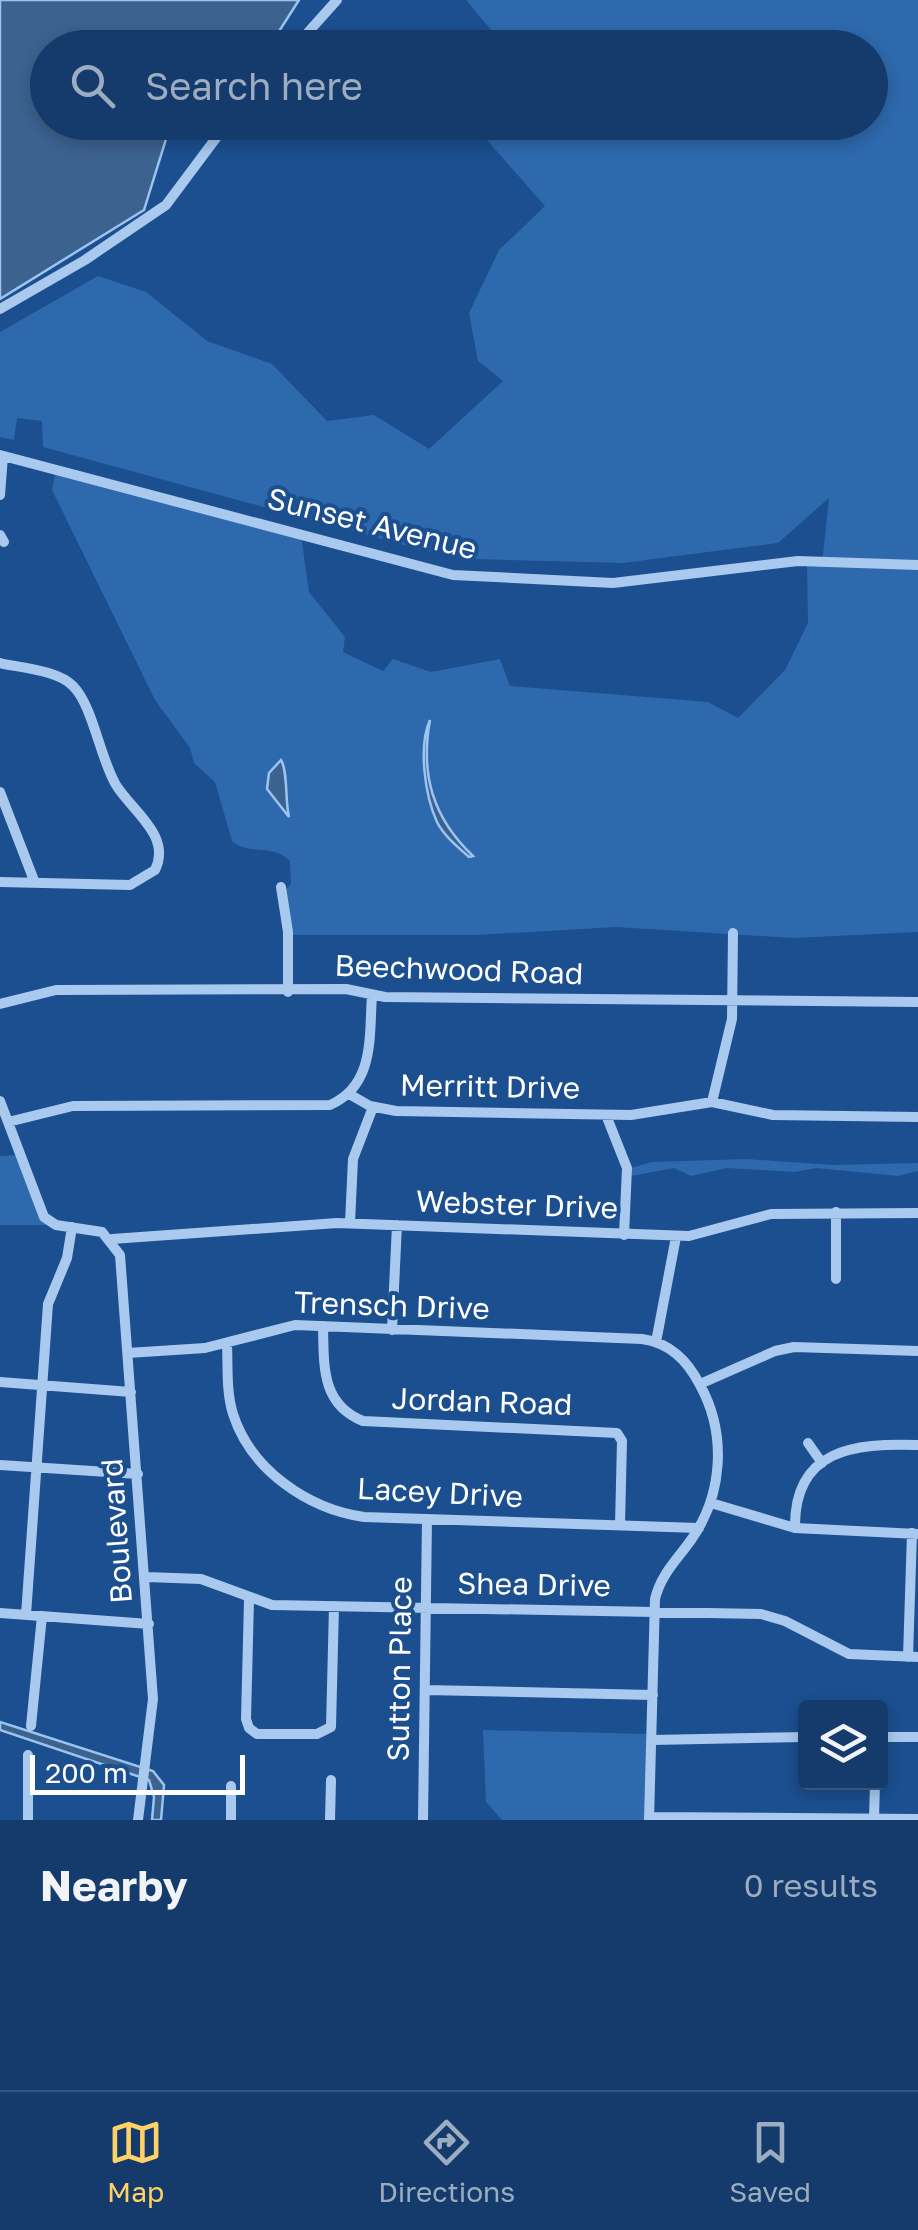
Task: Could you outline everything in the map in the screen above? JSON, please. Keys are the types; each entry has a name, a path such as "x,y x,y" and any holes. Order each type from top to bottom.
{"street":[{"path":"310,30 338,0"},
{"path":"0,309 85,260 166,205 215,140"},
{"path":"0,494 2,456"},
{"name":"Sunset Avenue","path":"2,456 453,575 613,583 798,561 918,564"},
{"path":"0,663 64,679 76,689 106,765 160,848 154,870 138,883 0,882"},
{"path":"0,792 35,883"},
{"path":"282,887 288,932 288,992"},
{"path":"712,1102 730,1036 733,934"},
{"name":"Beechwood Road","path":"0,1004 56,990 346,989 372,995 918,1002"},
{"path":"8,1122 73,1106 321,1107 349,1094 366,1067 372,995"},
{"name":"Merritt Drive","path":"349,1094 373,1107 606,1114 655,1113 712,1102 772,1115 918,1118"},
{"path":"0,1101 39,1210 51,1222 96,1230 112,1240"},
{"path":"350,1224 353,1159 373,1107"},
{"path":"606,1114 626,1165 624,1234"},
{"path":"836,1212 836,1279"},
{"name":"Webster Drive","path":"112,1240 350,1224 676,1237 702,1235 756,1216 918,1213"},
{"path":"392,1330 396,1225"},
{"path":"26,1615 48,1304 67,1258 72,1227"},
{"path":"676,1237 656,1342 682,1358 700,1384 717,1438 717,1475 711,1503 699,1528 662,1578 654,1612 649,1818 918,1819"},
{"name":"Boulevard","path":"112,1240 120,1255 154,1714 138,1820"},
{"name":"Trensch Drive","path":"128,1353 175,1353 278,1328 323,1326 656,1342"},
{"name":"Jordan Road","path":"323,1326 328,1390 340,1407 364,1422 617,1433 622,1441 620,1526"},
{"name":"Lacey Drive","path":"227,1343 234,1416 244,1438 277,1478 303,1497 332,1510 427,1519 699,1528"},
{"path":"700,1384 775,1350 794,1347 918,1351"},
{"path":"0,1382 132,1392"},
{"path":"808,1444 822,1463"},
{"path":"795,1528 800,1487 822,1463 838,1453 867,1445 918,1445"},
{"path":"0,1465 138,1474"},
{"path":"711,1503 795,1528 915,1534 913,1658"},
{"name":"Sutton Place","path":"423,1820 427,1519"},
{"name":"Shea Drive","path":"146,1578 201,1578 248,1600 334,1606 774,1617 849,1654 913,1658"},
{"path":"248,1600 248,1726 257,1734 327,1731 332,1722 334,1606"},
{"path":"0,1614 149,1624"},
{"path":"32,1726 42,1616"},
{"path":"425,1690 652,1694"},
{"path":"652,1740 798,1736"},
{"path":"888,1736 918,1736"},
{"path":"28,1754 28,1820"},
{"path":"330,1820 332,1780"},
{"path":"231,1820 232,1786"},
{"path":"874,1790 874,1819"}],"shaded area":[{"path":"0,0 299,0 280,30 30,30 30,140 166,140 144,210 0,299"},
{"path":"466,0 918,0 918,932 793,938 616,927 477,935 293,935 283,893 291,884 290,861 276,852 246,848 232,841 215,782 194,763 190,748 155,700 52,490 56,469 301,535 309,592 345,637 343,652 383,671 393,659 431,672 500,659 510,686 708,702 738,718 785,670 808,623 807,561 820,560 823,555 829,498 778,543 623,563 472,559 422,550 43,447 42,421 17,418 14,440 0,437 0,332 98,276 146,292 207,341 272,364 327,421 374,415 429,449 503,381 478,361 469,313 499,250 545,206 487,140 888,140 888,30 491,30"},
{"path":"430,720 427,759 433,794 448,826 473,856 469,857 447,837 433,811 424,757"},
{"path":"281,760 289,817 267,789 269,773"},
{"path":"19,1155 36,1203 56,1225 0,1225 0,1156"},
{"path":"746,1159 832,1165 918,1163 918,1171 898,1176 816,1168 795,1172 727,1168 691,1176 674,1168 626,1177 631,1168 652,1162"},
{"path":"0,1722 153,1771 164,1785 161,1820 152,1820 154,1797 149,1780 0,1730"},
{"path":"483,1730 649,1734 647,1820 502,1820 486,1802"}]}
